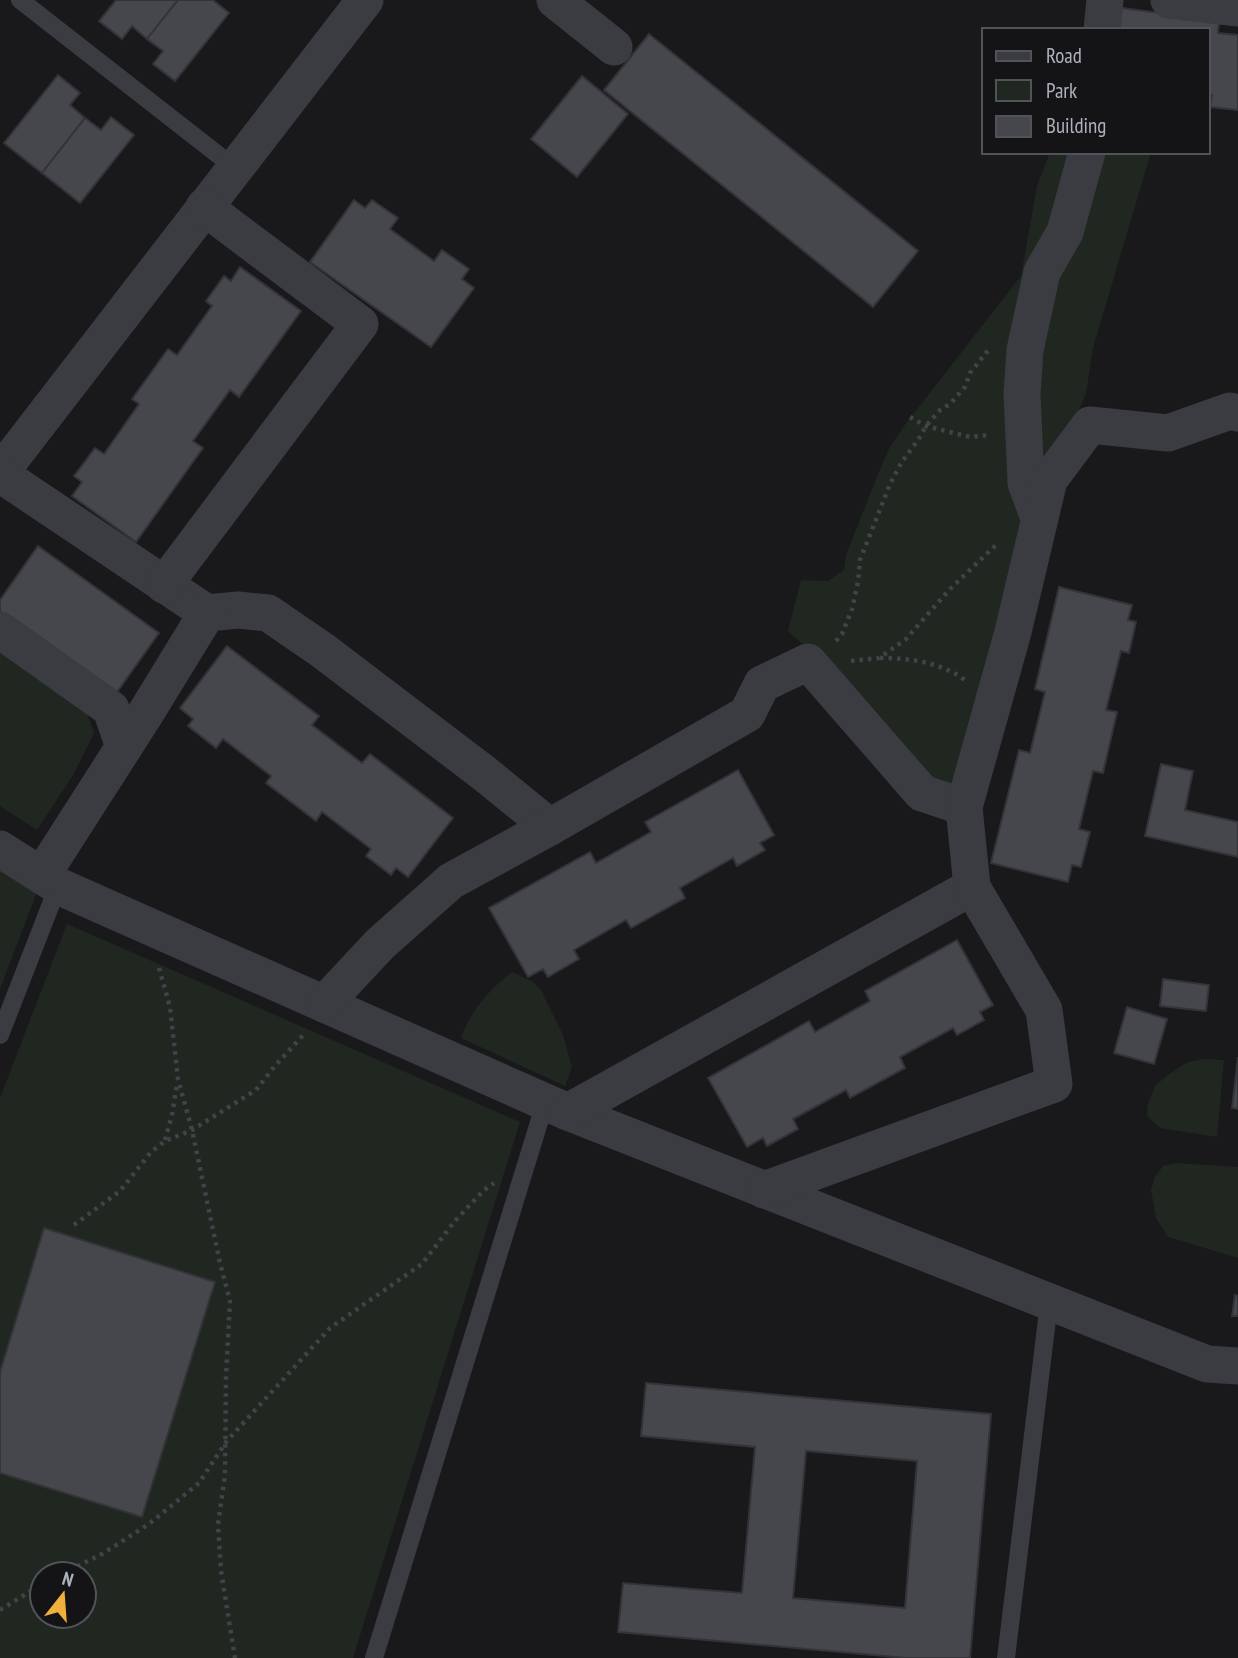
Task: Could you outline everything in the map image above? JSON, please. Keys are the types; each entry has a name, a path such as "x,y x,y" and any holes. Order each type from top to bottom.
{"street":[{"path":"365,0 0,473 207,613 238,610 268,613 333,658 550,827"},
{"path":"555,0 614,47"},
{"path":"1102,28 1105,0"},
{"path":"1169,0 1238,8"},
{"path":"1037,512 1026,483 1022,394 1025,350 1042,272 1065,232 1086,154"},
{"path":"164,585 360,324 204,207"},
{"path":"764,1190 1055,1084 1044,1010 972,887 964,807 1013,632 1037,512 1049,480 1090,425 1168,433 1230,411 1238,413"},
{"path":"50,881 124,747 207,613"},
{"path":"0,630 111,709 124,747"},
{"path":"324,1004 380,944 451,881 747,714 762,684 808,662 922,793 964,807"},
{"path":"0,849 50,881 557,1107 1207,1364 1238,1366"},
{"path":"557,1107 972,887"}],"lane":[{"path":"20,0 234,168"},
{"path":"0,1035 50,881"},
{"path":"374,1658 527,1162 557,1107"},
{"path":"1006,1658 1049,1303"}],"path":[{"path":"808,662 831,648 842,634 852,609 860,560 901,463 926,426 965,387 970,373 992,345"},
{"path":"879,658 906,639 950,589 990,552 1020,518 1037,512"},
{"path":"808,662 907,658 954,672 993,702"},
{"path":"149,926 170,1007 178,1079 230,1301 225,1475 218,1524 235,1658"},
{"path":"74,1225 120,1191 151,1152 165,1141 192,1130 256,1090 310,1027 324,1004"},
{"path":"165,1141 178,1079"},
{"path":"90,1560 149,1524 199,1483 226,1442 330,1328 422,1264 484,1189 527,1162"},
{"path":"0,1610 28,1593"}],"green space":[{"path":"1049,154 1150,154 1093,348 1086,393 1067,440 951,792 926,784 811,652 788,631 801,580 828,581 844,570 846,555 889,449 1021,276 1037,186"},
{"path":"0,650 87,713 94,733 73,775 37,830 0,806"},
{"path":"0,866 38,889 0,989"},
{"path":"67,924 520,1122 353,1658 0,1658 0,1098"},
{"path":"512,972 532,981 541,990 563,1035 572,1067 565,1086 461,1038 482,1001"},
{"path":"1224,1060 1217,1137 1160,1128 1147,1116 1148,1104 1155,1086 1188,1062"},
{"path":"1176,1163 1238,1167 1238,1258 1168,1237 1156,1218 1151,1190 1155,1177 1163,1166"}],"building":[{"path":"116,0 178,0 147,39 132,26 122,39 99,21"},
{"path":"178,0 213,0 229,13 175,81 153,64 163,51 147,39"},
{"path":"1115,7 1219,21 1218,33 1238,35 1238,110 1210,107 1210,28 1112,28"},
{"path":"649,34 918,251 873,307 604,90"},
{"path":"58,75 80,93 70,105 85,118 42,173 4,143"},
{"path":"582,76 628,114 577,177 531,139"},
{"path":"111,117 134,135 80,203 42,173 85,118 101,130"},
{"path":"354,200 365,208 372,200 398,218 390,229 434,261 442,250 469,269 462,279 474,288 431,347 310,262"},
{"path":"240,267 301,311 239,397 230,390 193,441 203,448 136,542 72,496 82,482 74,476 95,448 104,454 139,404 132,399 168,349 177,355 212,306 206,301 224,276 231,281"},
{"path":"38,546 159,633 117,692 0,611 0,600"},
{"path":"1059,587 1132,605 1128,620 1136,622 1129,653 1121,651 1106,710 1117,712 1103,773 1093,771 1079,829 1090,832 1081,867 1072,865 1068,882 991,863 1019,750 1030,753 1045,692 1035,689"},
{"path":"227,646 319,716 312,725 362,763 370,754 453,818 408,877 396,868 391,875 366,856 371,849 322,812 316,821 266,783 271,776 223,739 216,748 188,726 193,719 180,708"},
{"path":"1161,764 1193,771 1185,810 1238,822 1238,857 1145,836"},
{"path":"738,770 774,835 760,843 765,850 737,866 733,858 680,888 685,898 631,928 626,920 574,950 579,959 548,977 543,969 528,977 489,908 590,852 596,863 651,832 645,822"},
{"path":"957,940 993,1005 980,1012 984,1020 957,1035 953,1028 900,1057 905,1068 850,1098 846,1090 793,1119 798,1129 767,1146 763,1138 747,1147 708,1078 809,1021 815,1032 870,1001 865,991"},
{"path":"1163,979 1209,985 1206,1011 1160,1006"},
{"path":"1127,1007 1167,1019 1154,1064 1114,1053"},
{"path":"1238,1057 1238,1109 1232,1108"},
{"path":"44,1228 215,1282 142,1517 0,1473 0,1372"},
{"path":"1235,1295 1238,1296 1238,1316 1232,1316"},
{"path":"646,1383 991,1414 970,1658 906,1658 618,1632 623,1583 742,1593 755,1447 641,1436","holes":["806,1451 917,1461 905,1608 793,1598"]}]}
